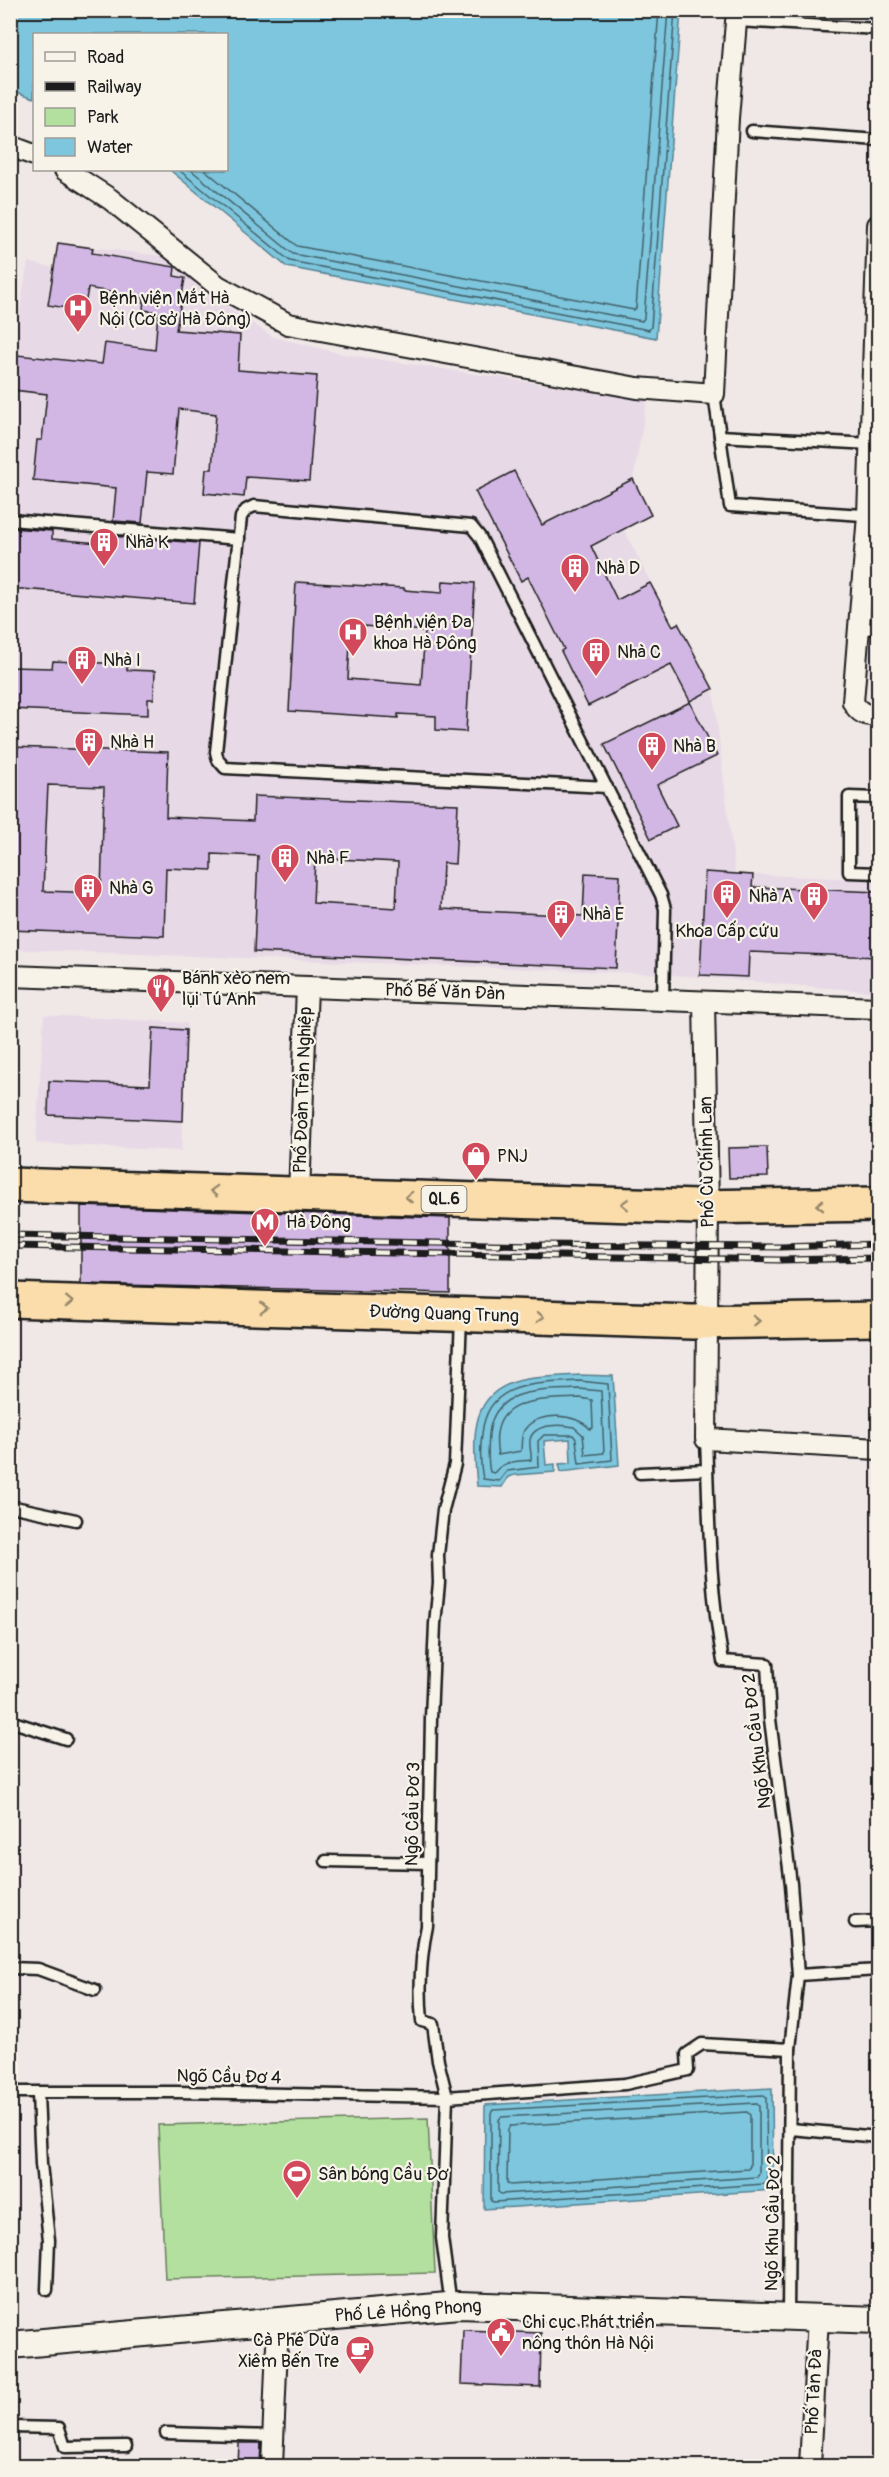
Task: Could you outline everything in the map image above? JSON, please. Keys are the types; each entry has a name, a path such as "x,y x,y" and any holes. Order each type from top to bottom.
{"highway":[{"name":"QL.6","path":"10,1185 708,1206 879,1204"},
{"name":"Đường Quang Trung","path":"10,1300 706,1321 879,1319"}],"street":[{"path":"67,171 110,199 218,286 288,324 636,387 714,394 728,130 737,16"},
{"path":"10,146 33,155"},
{"path":"879,225 877,330 871,444 873,515 870,582 858,628 853,702 857,710 866,715 879,716"},
{"name":"Phố Bế Văn Đàn","path":"10,976 879,1008"},
{"name":"Phố Đoàn Trần Nghiệp","path":"298,1194 307,987"},
{"name":"Phố Cù Chính Lan","path":"704,1002 708,1206 706,1439"},
{"path":"706,1439 879,1449"},
{"name":"Phố Lê Hồng Phong","path":"10,2345 451,2305 879,2320"},
{"name":"Phố Tản Đà","path":"810,2466 818,2317"},
{"path":"272,2466 278,2321"}],"lane":[{"path":"737,16 879,29"},
{"path":"752,131 879,140"},
{"path":"714,394 730,506 873,515"},
{"path":"720,436 871,444"},
{"path":"607,787 225,768 218,760 216,752 239,539 242,517 246,510 254,506 471,526 480,537 607,787 661,894 665,909 663,1000"},
{"path":"10,520 239,539"},
{"path":"858,628 879,629"},
{"path":"879,798 849,797 849,872 879,873"},
{"name":"Ngõ Cầu Đơ 3","path":"451,2305 442,2238 447,2097 438,2061 433,2024 422,2021 419,1995 421,1951 427,1926 431,1718 439,1583 438,1555 443,1510 455,1464 461,1314"},
{"name":"Ngõ Khu Cầu Đơ 2","path":"706,1439 708,1533 714,1615 723,1661 767,1664 770,1719 791,1884 798,1975 790,2049 788,2318"},
{"path":"640,1473 707,1470"},
{"path":"10,1506 76,1520"},
{"path":"10,1721 66,1739"},
{"path":"326,1861 428,1863"},
{"path":"855,1922 879,1921"},
{"path":"10,1968 38,1969 95,1990"},
{"path":"798,1975 879,1970"},
{"name":"Ngõ Cầu Đơ 4","path":"10,2092 38,2094 176,2092 447,2097 626,2084 687,2070 687,2054 702,2044 790,2049"},
{"path":"38,2094 48,2240 46,2290"},
{"name":"Ngõ Khu Cầu Đơ 2","path":"790,2129 879,2137"},
{"path":"10,2427 59,2427 65,2447 126,2446"},
{"path":"166,2433 273,2436"}],"shaded area":[{"name":"Bệnh viện Đa khoa Hà Đông","path":"58,243 177,258 196,286 273,337 343,354 647,400 633,479 651,515 624,530 672,625 678,623 713,689 735,874 878,880 878,992 663,974 11,949 11,363 28,262 54,268"},
{"path":"44,1015 187,1023 181,1151 36,1143"}],"green space":[{"name":"Sân bóng Cầu Đơ","path":"428,2118 435,2273 165,2279 158,2125"}],"water":[{"path":"11,10 681,11 656,338 287,267 171,171 228,171 228,33 33,33 33,98 11,90"},
{"path":"579,1375 613,1376 619,1465 561,1472 559,1464 571,1463 570,1439 544,1441 546,1465 555,1464 555,1472 515,1475 508,1477 502,1487 477,1486 475,1434 484,1405 493,1393 507,1385 527,1379"},
{"path":"772,2088 773,2190 484,2209 485,2105"}],"building":[{"path":"58,243 93,248 92,253 175,267 174,276 185,278 176,330 240,335 238,370 317,376 309,481 246,477 244,497 204,493 206,469 212,469 216,414 179,409 173,474 147,472 142,523 113,521 116,488 33,480 37,440 42,440 47,394 13,390 17,355 102,364 105,343 155,350 158,312 143,310 144,298 88,288 84,311 48,305"},
{"path":"514,471 542,525 633,479 651,515 591,546 617,600 650,583 673,626 678,623 713,689 690,701 671,665 588,706 561,651 564,649 528,577 521,581 475,491"},
{"name":"Nhà K","path":"10,528 52,531 52,539 111,544 111,536 199,543 194,603 10,588"},
{"path":"443,581 475,583 466,732 436,730 436,716 398,714 398,718 289,711 296,582 404,588 404,590 442,593","holes":["351,625 425,631 421,685 348,679"]},
{"name":"Nhà I","path":"53,661 127,664 127,670 155,671 154,699 148,699 148,715 10,709 10,667 52,668"},
{"name":"Nhà B","path":"690,702 717,756 657,785 677,826 651,839 604,744"},
{"path":"10,747 168,752 166,817 253,821 254,796 458,804 455,864 443,863 441,909 583,916 585,873 620,875 616,968 254,952 258,856 212,854 212,870 166,868 164,936 10,930","holes":["48,785 104,787 101,893 43,891","315,858 398,862 396,908 313,903"]},
{"name":"Nhà A","path":"705,872 753,875 752,887 879,892 879,957 749,952 748,977 700,975"},
{"path":"153,1028 186,1030 183,1121 48,1115 49,1081 150,1085"},
{"path":"767,1147 768,1177 729,1178 728,1148"},
{"path":"81,1206 450,1218 450,1293 81,1284"},
{"name":"Chi cục Phát triển nông thôn Hà Nội","path":"463,2330 541,2333 540,2387 461,2384"},
{"path":"239,2443 261,2443 260,2466 238,2466"}],"railway":[{"path":"10,1235 542,1245 780,1247 878,1244"},
{"path":"10,1246 780,1260 878,1258"}],"place":[{"name":"Bệnh viện Mắt Hà Nội (Cơ sở Hà Đông)","path":"78,334"},
{"name":"Nhà K","path":"104,568"},
{"name":"Nhà D","path":"575,594"},
{"name":"Bệnh viện Đa khoa Hà Đông","path":"353,658"},
{"name":"Nhà C","path":"596,678"},
{"name":"Nhà I","path":"82,686"},
{"name":"Nhà H","path":"89,768"},
{"name":"Nhà B","path":"652,772"},
{"name":"Nhà F","path":"285,884"},
{"name":"Nhà G","path":"88,914"},
{"name":"Khoa Cấp cứu","path":"727,920"},
{"name":"Nhà A","path":"814,922"},
{"name":"Nhà E","path":"561,940"},
{"name":"Bánh xèo nem lụi Tú Anh","path":"161,1014"},
{"name":"PNJ","path":"476,1182"},
{"name":"Hà Đông","path":"265,1248"},
{"name":"Sân bóng Cầu Đơ","path":"297,2200"},
{"name":"Chi cục Phát triển nông thôn Hà Nội","path":"501,2358"},
{"name":"Cà Phê Dừa Xiêm Bến Tre","path":"360,2376"}]}
